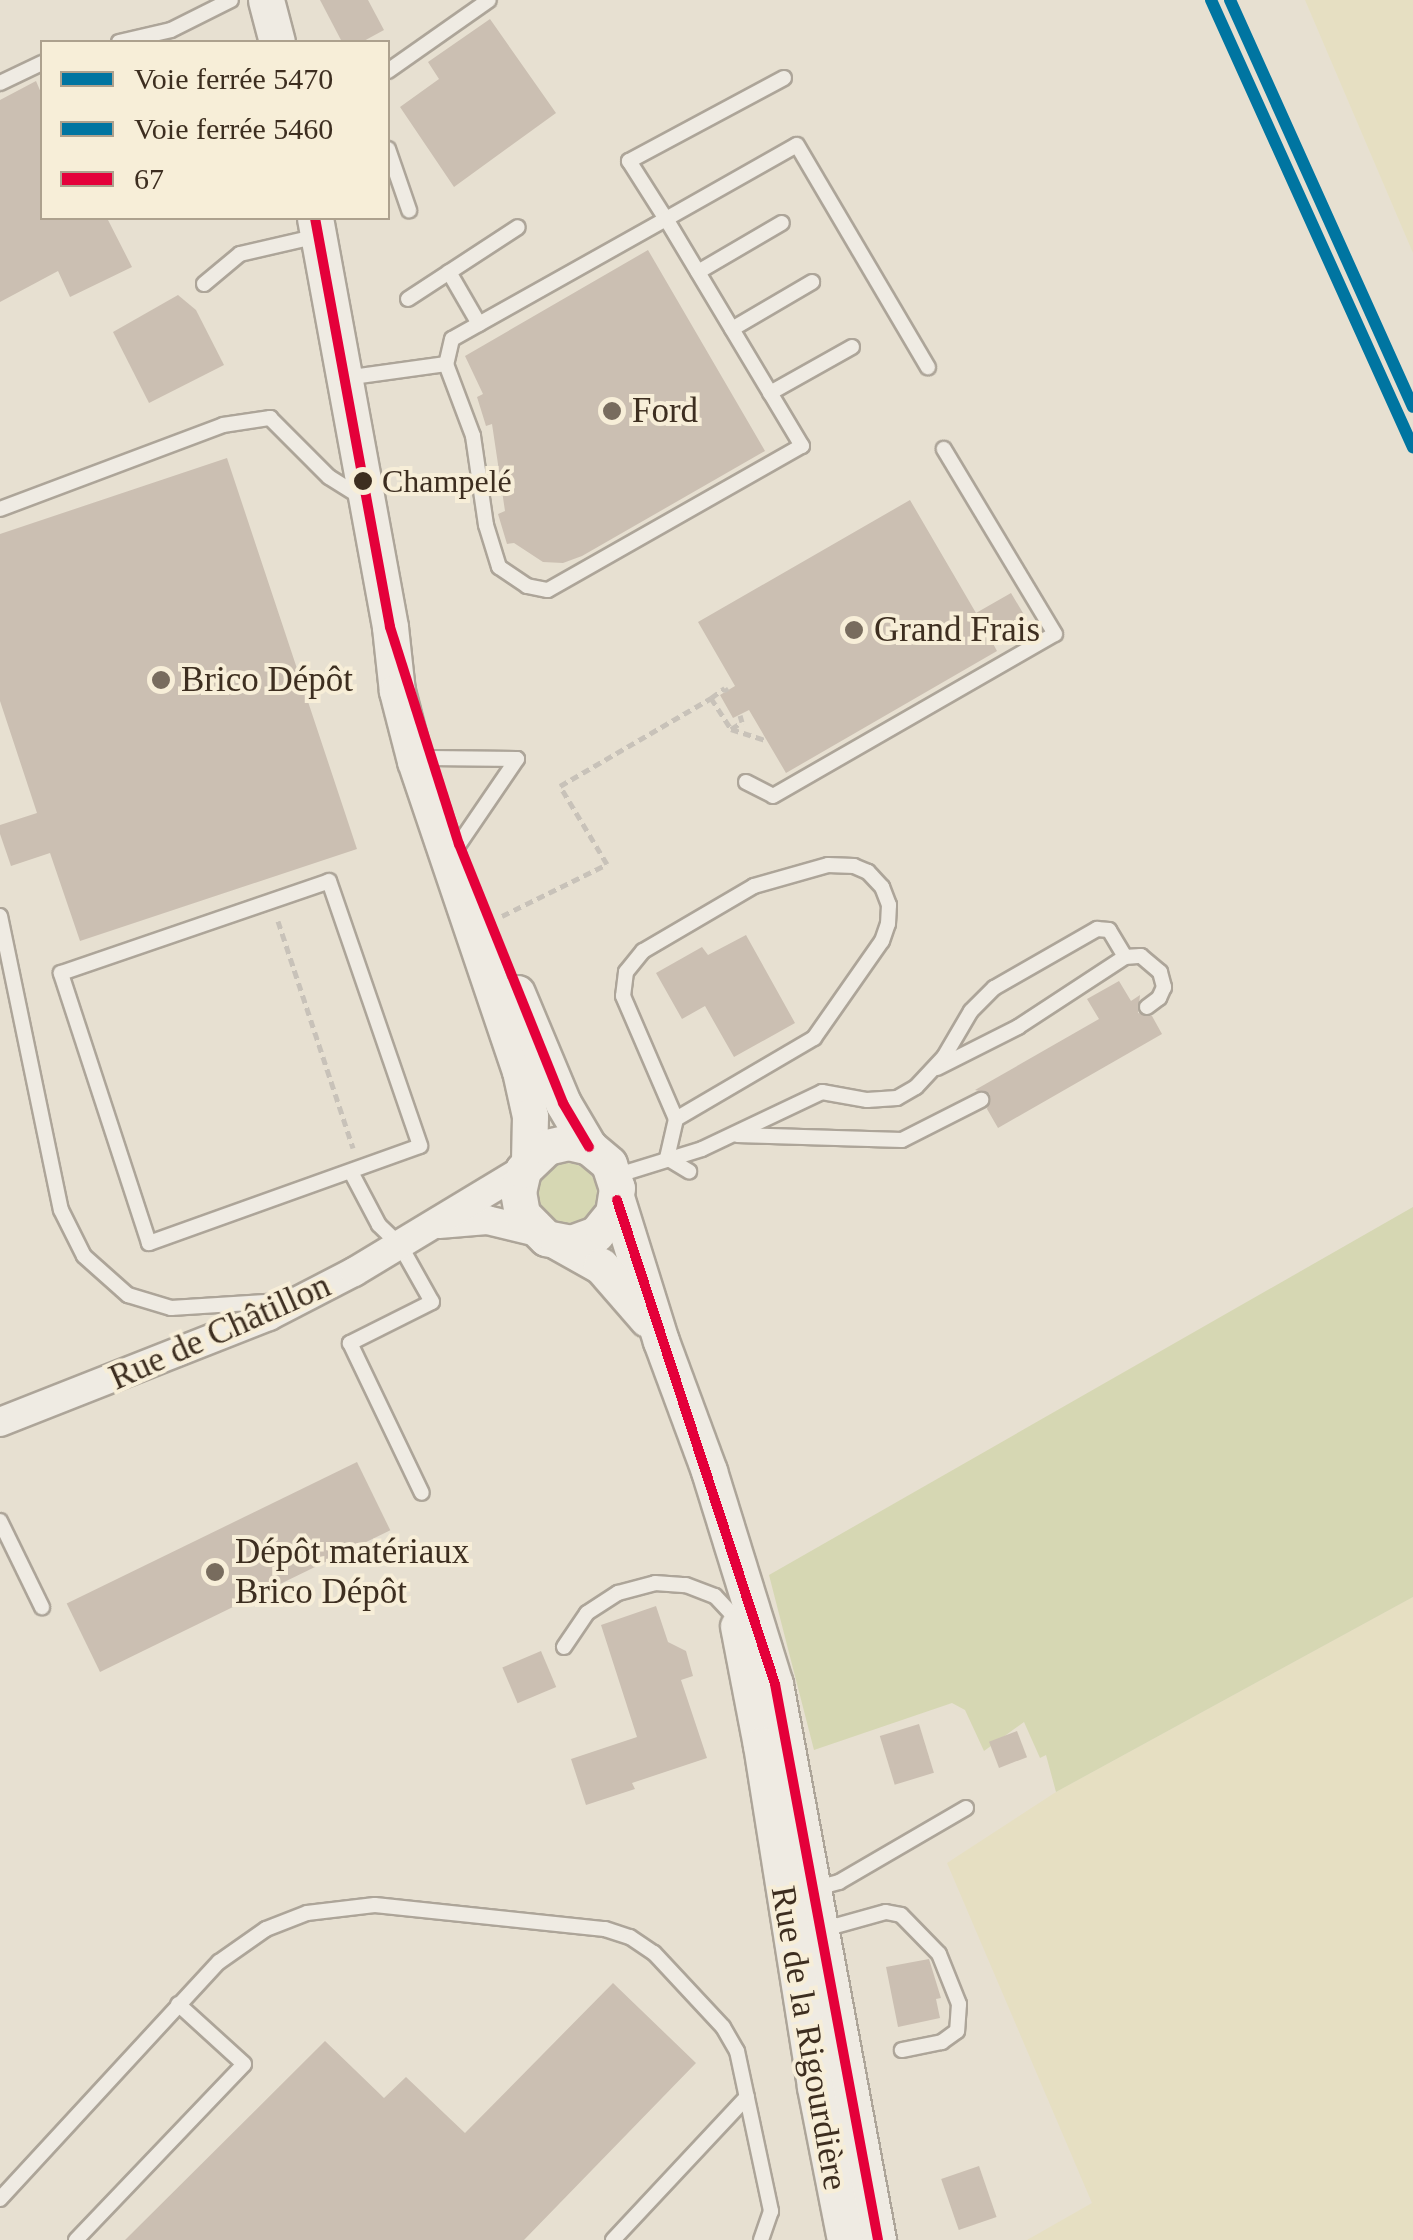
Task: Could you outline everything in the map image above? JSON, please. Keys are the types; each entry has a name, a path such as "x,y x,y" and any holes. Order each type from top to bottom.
{"street":[{"path":"266,0 276,40"},
{"path":"317,226 390,626 397,690 415,760 526,1093 526,1165 519,1203 547,1237 584,1240 606,1225 616,1188 563,1103 489,922 430,758 390,626"},
{"path":"526,1165 557,1144 589,1147"},
{"name":"Rue de Châtillon","path":"1,1419 200,1346 302,1300 400,1245 526,1165"},
{"name":"Rue de la Rigourdière","path":"616,1188 661,1340 770,1666 796,1786 805,1889 819,1931 878,2240"},
{"name":"Rue de Châtillon","path":"433,1225 487,1220 547,1237"},
{"name":"Rue de la Rigourdière","path":"547,1237 617,1280 661,1340"},
{"name":"Rue de la Rigourdière","path":"728,1536 737,1616 814,2087 846,2240"}],"lane":[{"path":"128,40 171,30 231,0"},
{"path":"390,70 490,0"},
{"path":"0,83 40,64"},
{"path":"784,78 629,162 666,219 802,446 548,590 527,586 499,566 486,525 473,436 446,364 452,339 666,219 797,145 928,367"},
{"path":"390,155 409,210"},
{"path":"698,272 782,223"},
{"path":"204,284 240,254 317,226"},
{"path":"408,299 518,226"},
{"path":"449,272 479,324"},
{"path":"732,329 812,282"},
{"path":"770,393 852,347"},
{"path":"344,378 446,364"},
{"path":"0,509 223,425 270,418 329,477 366,500"},
{"path":"746,782 773,796 1055,634 944,449"},
{"path":"430,758 517,760 459,844"},
{"path":"667,1158 676,1119 623,996 626,972 643,951 754,886 828,865 854,866 868,872 882,887 889,905 888,924 882,942 814,1038 676,1119"},
{"path":"330,881 420,1146 149,1243 61,973 272,902 330,881"},
{"path":"0,916 60,1210 84,1256 128,1295 171,1308 302,1300"},
{"path":"932,1070 971,1011 994,988 1097,929 1109,930 1125,957"},
{"path":"616,1188 667,1158 734,1135 822,1092 866,1100 897,1098 932,1070 976,1052 1125,957 1141,956 1160,972 1164,987 1159,998 1147,1007"},
{"path":"734,1135 902,1140 981,1100"},
{"path":"667,1158 689,1171"},
{"path":"356,1169 379,1226 400,1245 432,1302 350,1343 422,1494"},
{"path":"0,1521 42,1607"},
{"path":"564,1647 587,1614 618,1593 655,1583 686,1585 714,1596 737,1616"},
{"name":"Rue de la Rigourdière","path":"737,1616 751,1640 775,1744 796,1786"},
{"path":"805,1889 839,1882 966,1808"},
{"name":"Rue de la Rigourdière","path":"776,1836 805,1889"},
{"path":"0,2199 220,1962 266,1929 306,1913 375,1905 605,1929 630,1937 654,1953 723,2027 737,2051 771,2211 761,2240"},
{"path":"819,1931 886,1912 901,1916 939,1954 959,2004 958,2032 942,2042 902,2050"},
{"path":"76,2240 244,2064 178,2004"},
{"path":"614,2240 747,2096"}],"path":[{"path":"489,922 607,864 560,786 724,688 726,691"},
{"path":"711,698 731,729 767,741"},
{"path":"731,729 742,722 740,715"},
{"path":"272,902 356,1169"}],"shaded area":[{"path":"1305,0 1413,0 1413,253"},
{"path":"1413,1597 1413,2240 1027,2240 1092,2203 947,1863 1056,1792"}],"green space":[{"path":"567,1163 588,1172 597,1193 588,1214 567,1223 546,1214 537,1193 546,1172"},
{"path":"1413,1207 1413,1597 1056,1792 1046,1755 1040,1758 1024,1722 984,1751 965,1710 952,1703 814,1750 769,1575"}],"building":[{"path":"320,0 368,0 384,30 366,40 341,40"},
{"path":"490,19 556,113 454,187 400,107 439,79 428,62"},
{"path":"36,81 40,90 40,220 108,220 132,267 70,297 58,271 0,302 0,100"},
{"name":"Ford","path":"648,250 765,451 582,556 563,563 543,562 514,543 507,544 498,514 505,511 492,424 486,426 477,397 483,394 465,356"},
{"path":"178,295 196,310 224,365 149,403 113,332"},
{"name":"Brico Dépôt","path":"227,458 357,849 80,941 50,853 11,866 0,834 0,825 37,813 0,701 0,534"},
{"name":"Grand Frais","path":"910,500 976,613 1011,593 1026,618 990,638 997,651 786,773 749,710 733,718 720,695 735,686 698,622"},
{"path":"746,935 795,1023 734,1057 705,1006 682,1019 656,973 702,947 708,955"},
{"path":"1119,981 1131,1001 1140,995 1138,1013 1152,1016 1162,1034 998,1128 987,1109 990,1094 975,1090 1099,1019 1087,999"},
{"name":"Dépôt matériaux Brico Dépôt","path":"357,1462 390,1530 100,1672 67,1604"},
{"path":"656,1606 668,1642 686,1651 693,1676 681,1680 707,1758 632,1783 635,1789 586,1805 571,1759 637,1737 601,1625"},
{"path":"541,1651 556,1687 518,1703 502,1667"},
{"path":"919,1724 934,1773 895,1785 880,1736"},
{"path":"1017,1731 1027,1757 999,1768 989,1742"},
{"path":"929,1959 941,1998 936,1999 940,2018 898,2027 886,1967"},
{"path":"613,1983 696,2063 524,2240 125,2240 325,2041 384,2098 406,2077 465,2133"},
{"path":"979,2166 997,2217 959,2230 941,2179"}],"rail line":[{"name":"5470","path":"1211,0 1413,447"},
{"name":"5460","path":"1230,0 1413,407"}],"transit line":[{"name":"67","path":"315,220 390,627 459,844 563,1103 589,1147"},
{"name":"67","path":"617,1200 775,1684 878,2240"}],"place":[{"name":"Ford","path":"612,411"},
{"name":"Champelé","path":"363,481"},
{"name":"Grand Frais","path":"854,630"},
{"name":"Brico Dépôt","path":"161,680"},
{"name":"Dépôt matériaux Brico Dépôt","path":"215,1572"}]}
